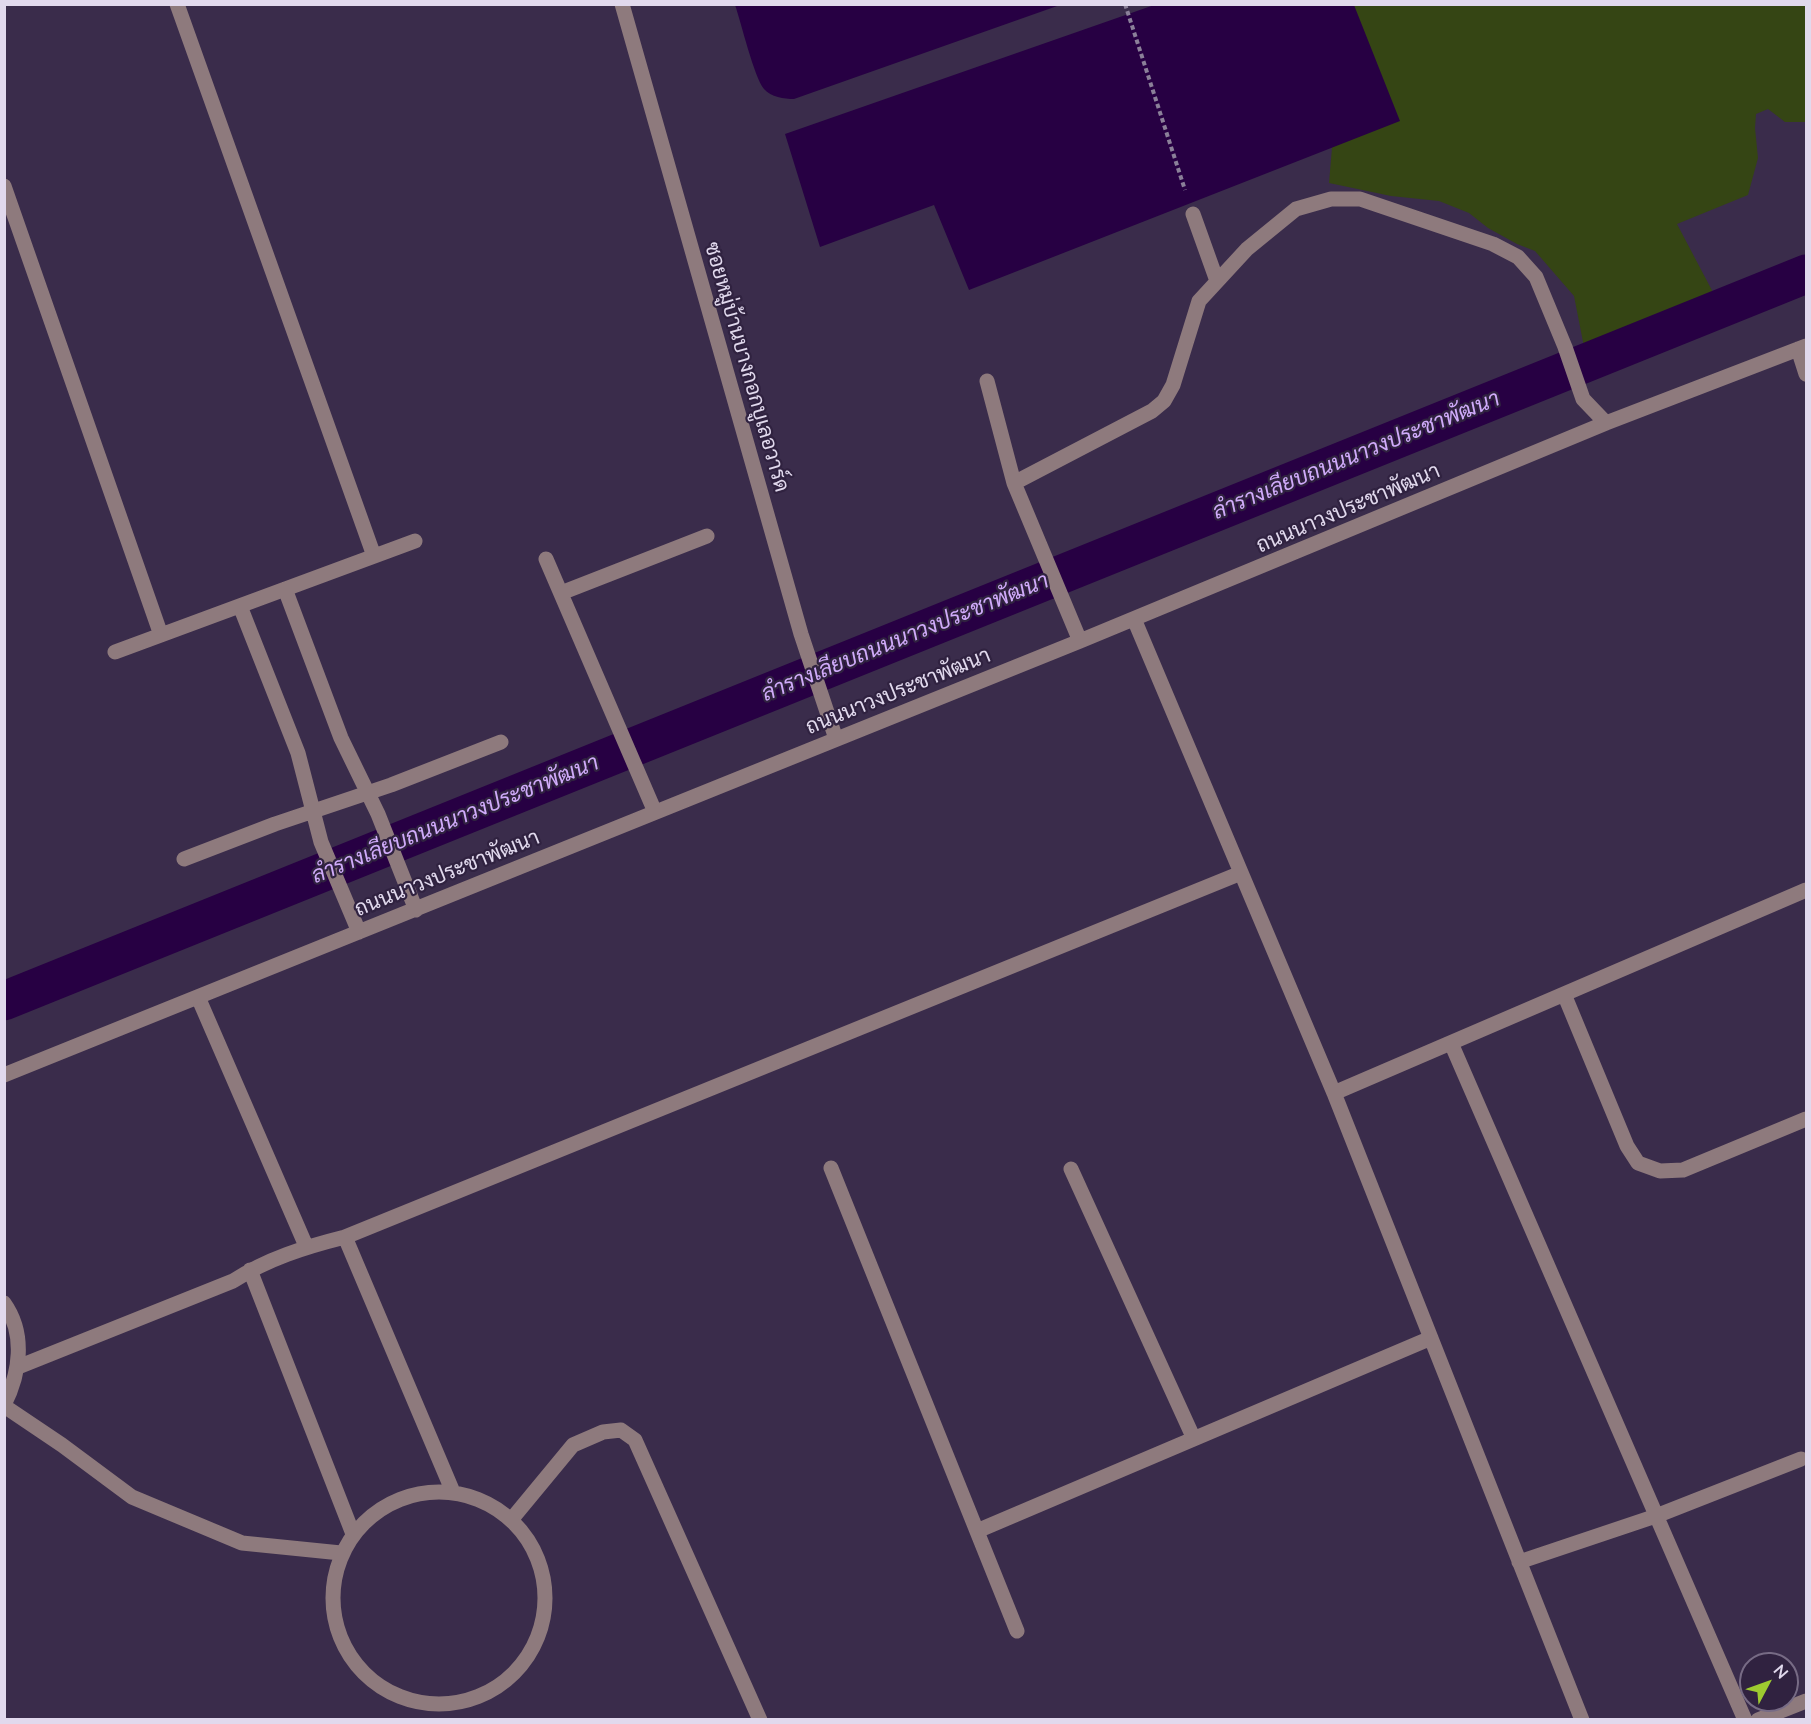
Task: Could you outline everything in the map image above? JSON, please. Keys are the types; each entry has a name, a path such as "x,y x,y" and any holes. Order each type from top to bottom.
{"street":[{"path":"177,4 374,556"},
{"name":"ซอยหมู่บ้านบางกอกบูเลอวาร์ด","path":"622,4 801,634 836,739"},
{"path":"4,186 160,635"},
{"path":"1014,483 1152,411 1164,401 1173,385 1199,301 1247,249 1296,209 1331,199 1360,199 1493,244 1518,257 1536,277 1565,347 1583,399 1606,423"},
{"path":"1193,214 1217,281"},
{"path":"1802,348 1806,374"},
{"name":"ถนนนาวงประชาพัฒนา","path":"4,1075 1080,641 1606,423 1802,348"},
{"path":"987,381 1014,483 1080,641"},
{"path":"561,593 707,536"},
{"path":"115,652 415,541"},
{"path":"546,559 656,812"},
{"path":"285,590 341,738 378,814 416,910"},
{"path":"240,606 298,753 321,842 359,932"},
{"path":"1134,619 1334,1093 1582,1719"},
{"path":"184,859 275,824 392,785 501,742"},
{"path":"18,1367 232,1281 250,1270 306,1246 345,1238 1241,873"},
{"path":"1334,1093 1806,890"},
{"path":"1564,994 1627,1146 1638,1163 1660,1172 1683,1170 1806,1119"},
{"path":"198,997 306,1246"},
{"path":"1451,1043 1745,1719"},
{"path":"831,1168 1017,1631"},
{"path":"1071,1169 1194,1439"},
{"path":"345,1238 453,1492"},
{"path":"250,1270 353,1534"},
{"path":"4,1303 15,1326 19,1347 18,1367 13,1387 4,1406 62,1445 132,1497 242,1543 341,1553"},
{"path":"977,1531 1431,1338"},
{"path":"512,1520 573,1445 603,1432 621,1430 635,1440 760,1719"},
{"path":"1519,1562 1656,1516 1801,1459"},
{"path":"453,1492 485,1502 512,1520 533,1546 544,1578 546,1611 537,1644 518,1671 492,1692 460,1704 426,1705 394,1696 367,1677 346,1651 334,1619 333,1586 341,1553 353,1534 368,1517 387,1504 408,1495 453,1492"},
{"path":"1758,1719 1806,1701"}],"path":[{"path":"1125,4 1193,214"}],"green space":[{"path":"1303,5 1806,5 1806,122 1785,122 1768,109 1756,114 1758,158 1748,195 1677,224 1716,298 1584,347 1574,296 1535,251 1488,228 1469,213 1439,201 1391,196 1329,183 1332,148"}],"shaded area":[{"path":"735,4 1060,5 794,99 786,99 770,94 760,83"},
{"path":"1157,4 1354,5 1400,121 969,290 934,205 820,247 785,134"}],"waterway":[{"name":"ลำรางเลียบถนนนาวงประชาพัฒนา","path":"4,1001 1806,274"}]}
